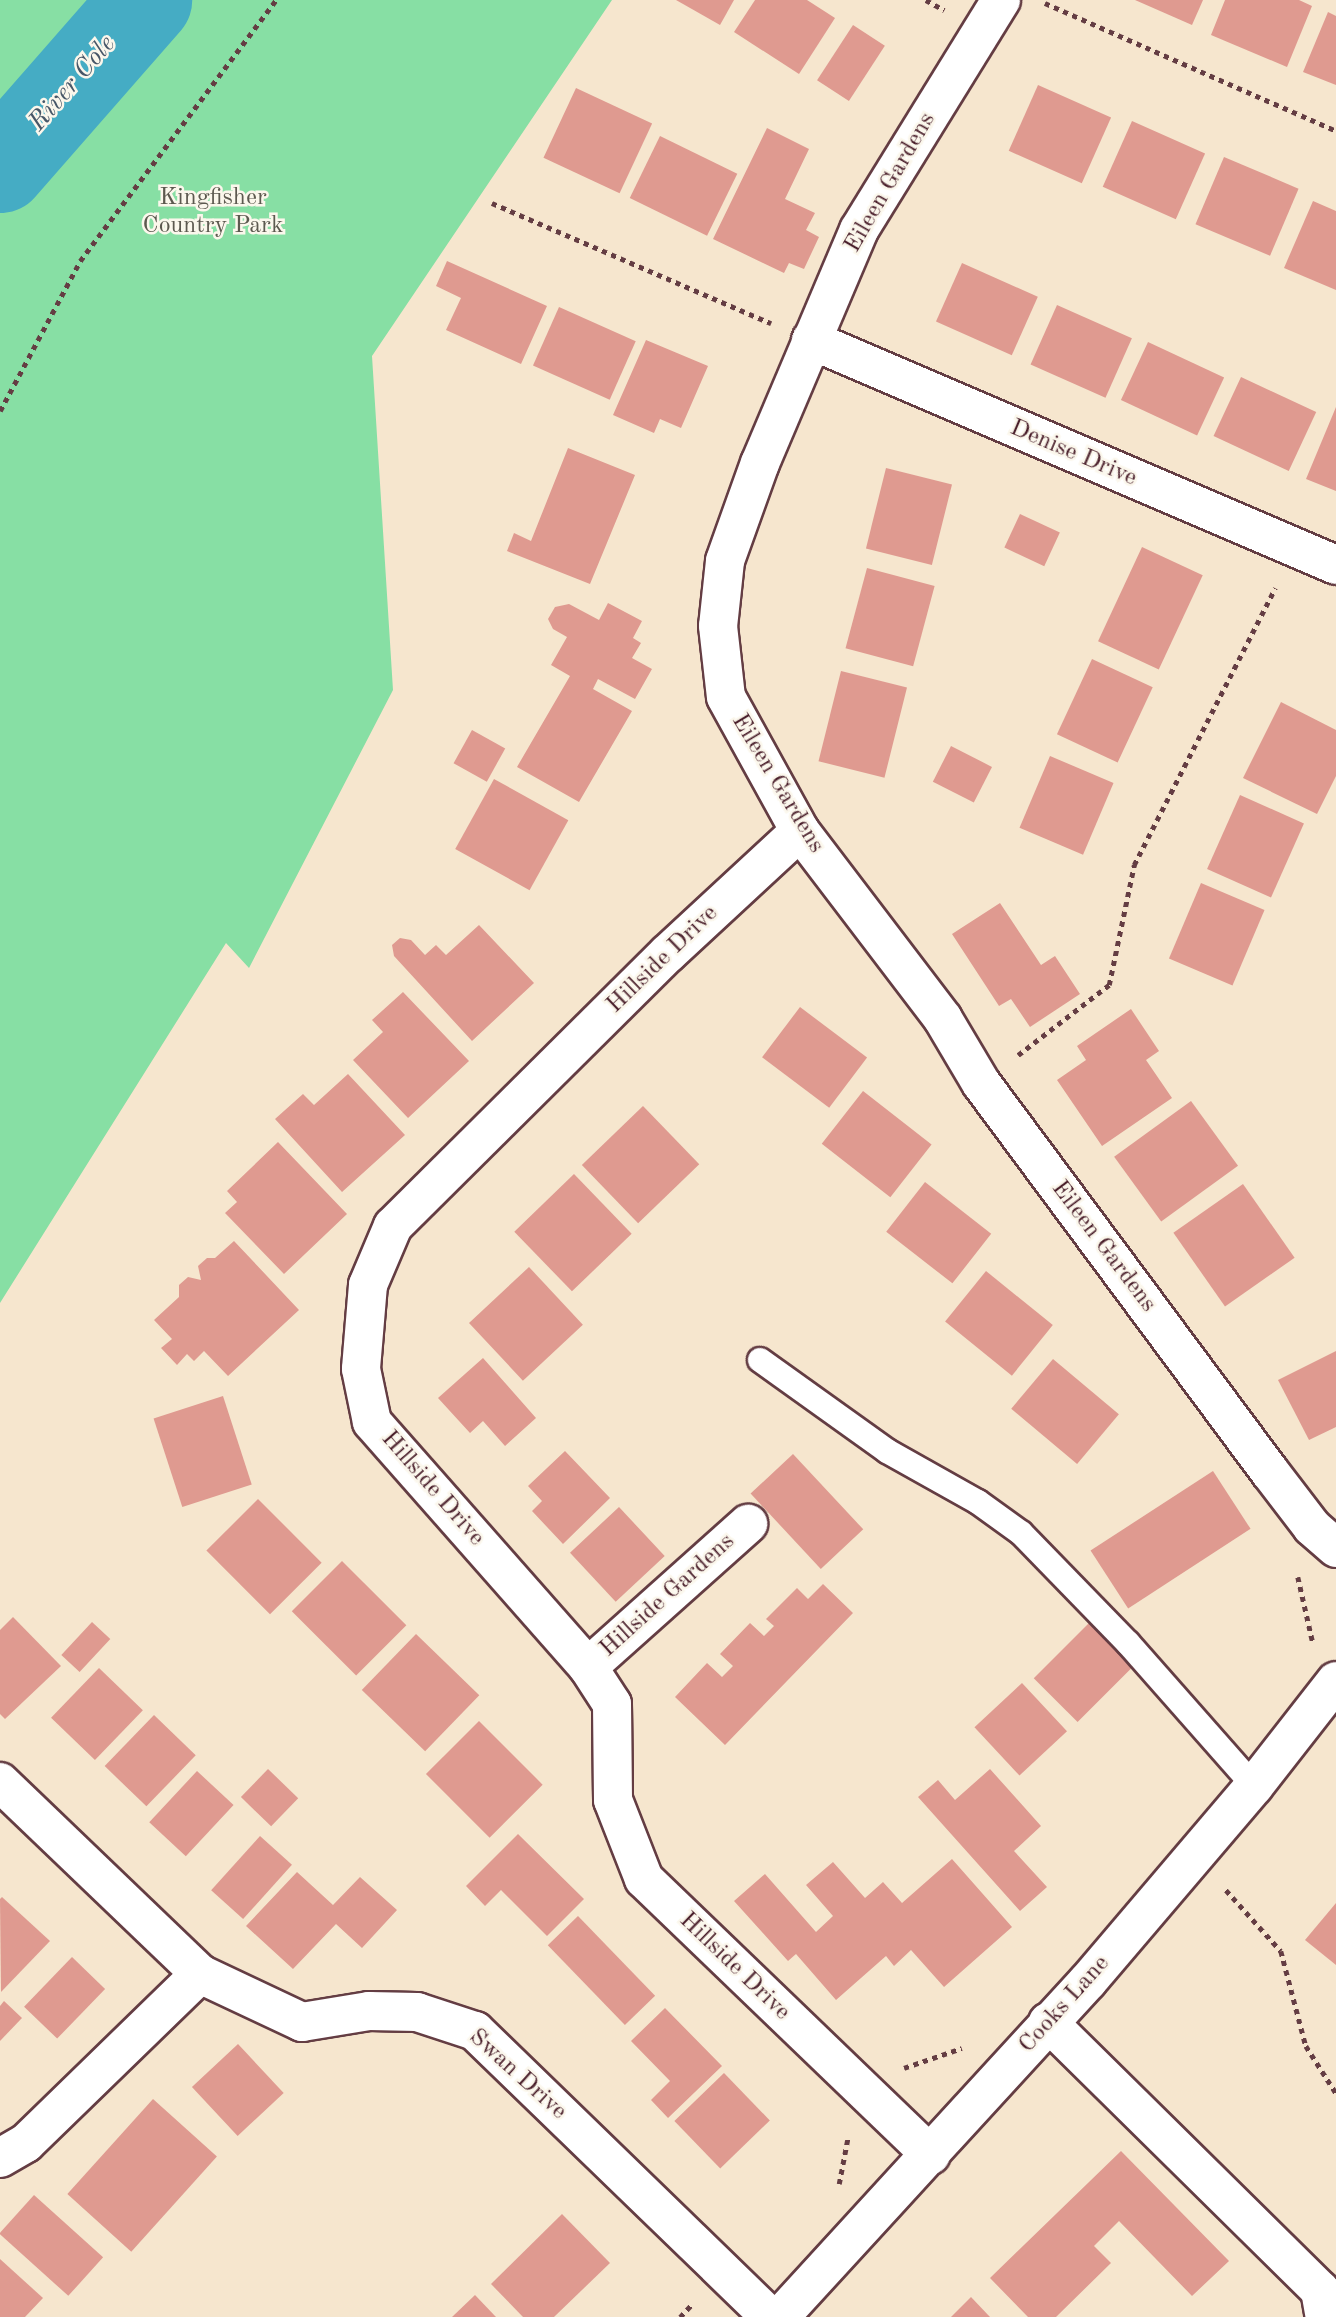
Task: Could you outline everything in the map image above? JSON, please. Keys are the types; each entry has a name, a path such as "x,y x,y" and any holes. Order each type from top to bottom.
{"street":[{"name":"Eileen Gardens","path":"1001,0 859,230 811,340 725,561 718,626 726,697 800,831 943,1019 981,1083 1324,1538"},
{"name":"Denise Drive","path":"811,340 1336,565"},
{"name":"Hillside Drive","path":"800,831 667,954 393,1226 368,1285 361,1369 372,1422 588,1667 612,1704 613,1800 644,1879 931,2155"},
{"name":"Hillside Gardens","path":"588,1667 748,1524"},
{"name":"Cooks Lane","path":"780,2317 931,2155 1048,2022 1254,1786 1336,1681"},
{"name":"Swan Drive","path":"0,1783 200,1974 302,2022 369,2011 417,2012 475,2031 770,2317"},
{"path":"0,2158 26,2143 200,1974"},
{"path":"1048,2022 1320,2290 1325,2317"}],"lane":[{"path":"760,1360 887,1451 978,1502 1021,1533 1129,1643 1254,1786"}],"path":[{"path":"0,411 80,261 276,0"},
{"path":"1038,0 1336,131"},
{"path":"492,203 811,340"},
{"path":"981,1083 1109,985 1134,864 1296,547"},
{"path":"1306,1651 1314,1641 1291,1546 1324,1538"},
{"path":"1222,1887 1281,1951 1306,2046 1336,2093"},
{"path":"838,2192 851,2119 901,2069 971,2045"},
{"path":"680,2317 723,2270"}],"green space":[{"name":"Kingfisher Country Park","path":"0,0 612,0 372,356 393,690 249,968 226,943 0,1303"}],"building":[{"path":"676,0 734,0 720,25"},
{"path":"755,0 807,0 835,18 799,74 734,32"},
{"path":"1135,0 1203,0 1192,25"},
{"path":"1225,0 1299,0 1312,6 1287,67 1211,35"},
{"path":"1328,12 1336,16 1336,85 1303,72"},
{"path":"853,25 885,46 849,101 817,80"},
{"path":"1038,85 1111,118 1082,183 1009,151"},
{"path":"576,88 652,123 620,193 543,158"},
{"path":"1132,121 1205,154 1176,219 1103,187"},
{"path":"767,128 809,149 785,199 815,213 806,230 819,237 804,269 789,263 784,273 713,239"},
{"path":"660,136 737,174 707,236 630,198"},
{"path":"1224,157 1299,189 1270,256 1195,224"},
{"path":"1313,201 1336,211 1336,290 1284,268"},
{"path":"447,261 547,306 521,364 446,330 461,298 436,286"},
{"path":"962,263 1038,297 1012,355 936,321"},
{"path":"1057,305 1132,338 1105,398 1031,364"},
{"path":"559,307 636,341 610,400 533,365"},
{"path":"646,340 708,366 681,428 660,419 654,433 613,415"},
{"path":"1148,342 1224,377 1197,436 1121,400"},
{"path":"1241,377 1316,412 1289,471 1214,436"},
{"path":"1336,407 1336,491 1306,479"},
{"path":"568,448 635,475 590,584 507,551 514,533 531,541"},
{"path":"886,468 952,484 932,565 866,549"},
{"path":"1020,514 1060,533 1044,566 1004,548"},
{"path":"1142,547 1203,575 1159,670 1098,641"},
{"path":"867,568 935,586 913,666 846,648"},
{"path":"608,603 642,621 633,638 641,643 632,658 652,669 635,699 598,679 593,689 632,711 579,802 517,767 570,676 551,665 567,637 553,629 548,619 555,607 569,604 599,620"},
{"path":"1092,659 1153,687 1118,763 1057,734"},
{"path":"841,671 907,687 884,778 819,761"},
{"path":"1281,702 1336,730 1336,776 1317,814 1243,778"},
{"path":"472,730 505,748 487,782 454,763"},
{"path":"951,746 992,767 974,803 933,782"},
{"path":"1050,756 1114,783 1083,855 1020,828"},
{"path":"494,779 568,820 530,890 455,849"},
{"path":"1240,795 1304,823 1271,897 1207,869"},
{"path":"1201,883 1265,910 1232,985 1169,958"},
{"path":"1000,903 1041,965 1055,956 1080,994 1030,1027 1011,999 999,1006 952,934"},
{"path":"479,925 534,983 472,1041 394,956 392,945 400,938 411,940 425,955 436,945 446,955"},
{"path":"403,992 469,1061 408,1118 353,1060 383,1032 372,1020"},
{"path":"800,1007 867,1058 829,1108 762,1057"},
{"path":"1131,1009 1159,1051 1146,1060 1172,1098 1102,1146 1057,1080 1086,1060 1077,1046"},
{"path":"348,1074 405,1135 342,1192 275,1119 303,1094 314,1105"},
{"path":"863,1091 932,1145 890,1197 822,1144"},
{"path":"1191,1101 1238,1166 1161,1222 1114,1157"},
{"path":"643,1106 699,1164 638,1223 582,1165"},
{"path":"278,1142 347,1214 284,1274 225,1213 237,1202 227,1191"},
{"path":"574,1174 632,1234 572,1291 514,1232"},
{"path":"925,1182 991,1234 952,1283 886,1232"},
{"path":"1243,1184 1295,1258 1225,1306 1173,1233"},
{"path":"234,1241 299,1310 228,1376 204,1351 194,1361 187,1354 177,1365 161,1348 172,1339 154,1320 179,1297 179,1285 188,1277 201,1280 198,1266 207,1258 215,1258"},
{"path":"529,1267 583,1325 523,1381 469,1323"},
{"path":"986,1271 1053,1325 1012,1376 945,1322"},
{"path":"1336,1351 1336,1427 1309,1440 1278,1380"},
{"path":"483,1358 536,1418 505,1446 483,1421 470,1433 438,1398"},
{"path":"1053,1359 1119,1414 1077,1464 1011,1409"},
{"path":"223,1396 252,1484 182,1507 154,1419"},
{"path":"565,1451 610,1498 563,1544 532,1511 542,1501 528,1486"},
{"path":"793,1454 863,1529 821,1569 751,1494"},
{"path":"1213,1471 1251,1529 1128,1608 1091,1551"},
{"path":"258,1499 322,1563 270,1614 206,1551"},
{"path":"619,1507 665,1556 616,1602 570,1553"},
{"path":"342,1561 406,1625 356,1676 292,1611"},
{"path":"823,1584 853,1613 725,1745 675,1697 707,1663 722,1677 733,1666 720,1654 750,1623 764,1636 774,1626 766,1619 797,1588 808,1599"},
{"path":"13,1617 61,1666 5,1719 0,1714 0,1630"},
{"path":"1091,1621 1135,1665 1078,1722 1034,1678"},
{"path":"92,1622 110,1639 80,1672 61,1655"},
{"path":"416,1634 479,1695 425,1751 362,1690"},
{"path":"99,1668 143,1710 95,1760 51,1718"},
{"path":"1022,1683 1067,1731 1019,1776 974,1727"},
{"path":"154,1715 196,1755 146,1806 105,1766"},
{"path":"479,1721 543,1785 490,1838 426,1774"},
{"path":"268,1769 298,1798 271,1826 241,1797"},
{"path":"990,1769 1041,1826 1014,1851 1047,1887 1020,1911 918,1797 938,1780 955,1800"},
{"path":"197,1771 234,1805 186,1856 149,1822"},
{"path":"518,1834 584,1899 547,1936 501,1890 485,1906 466,1886"},
{"path":"260,1836 292,1865 243,1919 211,1890"},
{"path":"952,1859 1012,1927 944,1987 911,1950 894,1966 886,1956 836,2000 796,1954 788,1961 734,1901 765,1874 816,1932 833,1916 806,1885 833,1862 865,1898 883,1882 902,1903"},
{"path":"297,1872 333,1905 360,1877 397,1910 362,1948 336,1924 293,1969 246,1926"},
{"path":"2,1897 50,1941 1,1992 0,1899"},
{"path":"1336,1903 1336,1965 1305,1940"},
{"path":"578,1916 655,1996 625,2025 548,1945"},
{"path":"72,1957 105,1989 57,2039 24,2007"},
{"path":"4,2001 22,2018 0,2041 0,2006"},
{"path":"665,2008 722,2066 668,2118 651,2100 670,2081 631,2041"},
{"path":"238,2044 284,2093 238,2136 192,2087"},
{"path":"724,2073 770,2120 720,2168 674,2121"},
{"path":"153,2099 217,2157 131,2252 67,2194"},
{"path":"1121,2151 1229,2261 1192,2296 1119,2221 1094,2246 1111,2263 1056,2317 1028,2317 990,2278"},
{"path":"34,2195 103,2257 68,2296 0,2234"},
{"path":"562,2214 610,2263 554,2317 523,2317 491,2284"},
{"path":"0,2259 43,2298 25,2317 0,2317"},
{"path":"475,2295 496,2317 452,2317"},
{"path":"971,2297 990,2317 951,2317"}],"waterway":[{"name":"River Cole","path":"0,167 146,0"}]}
